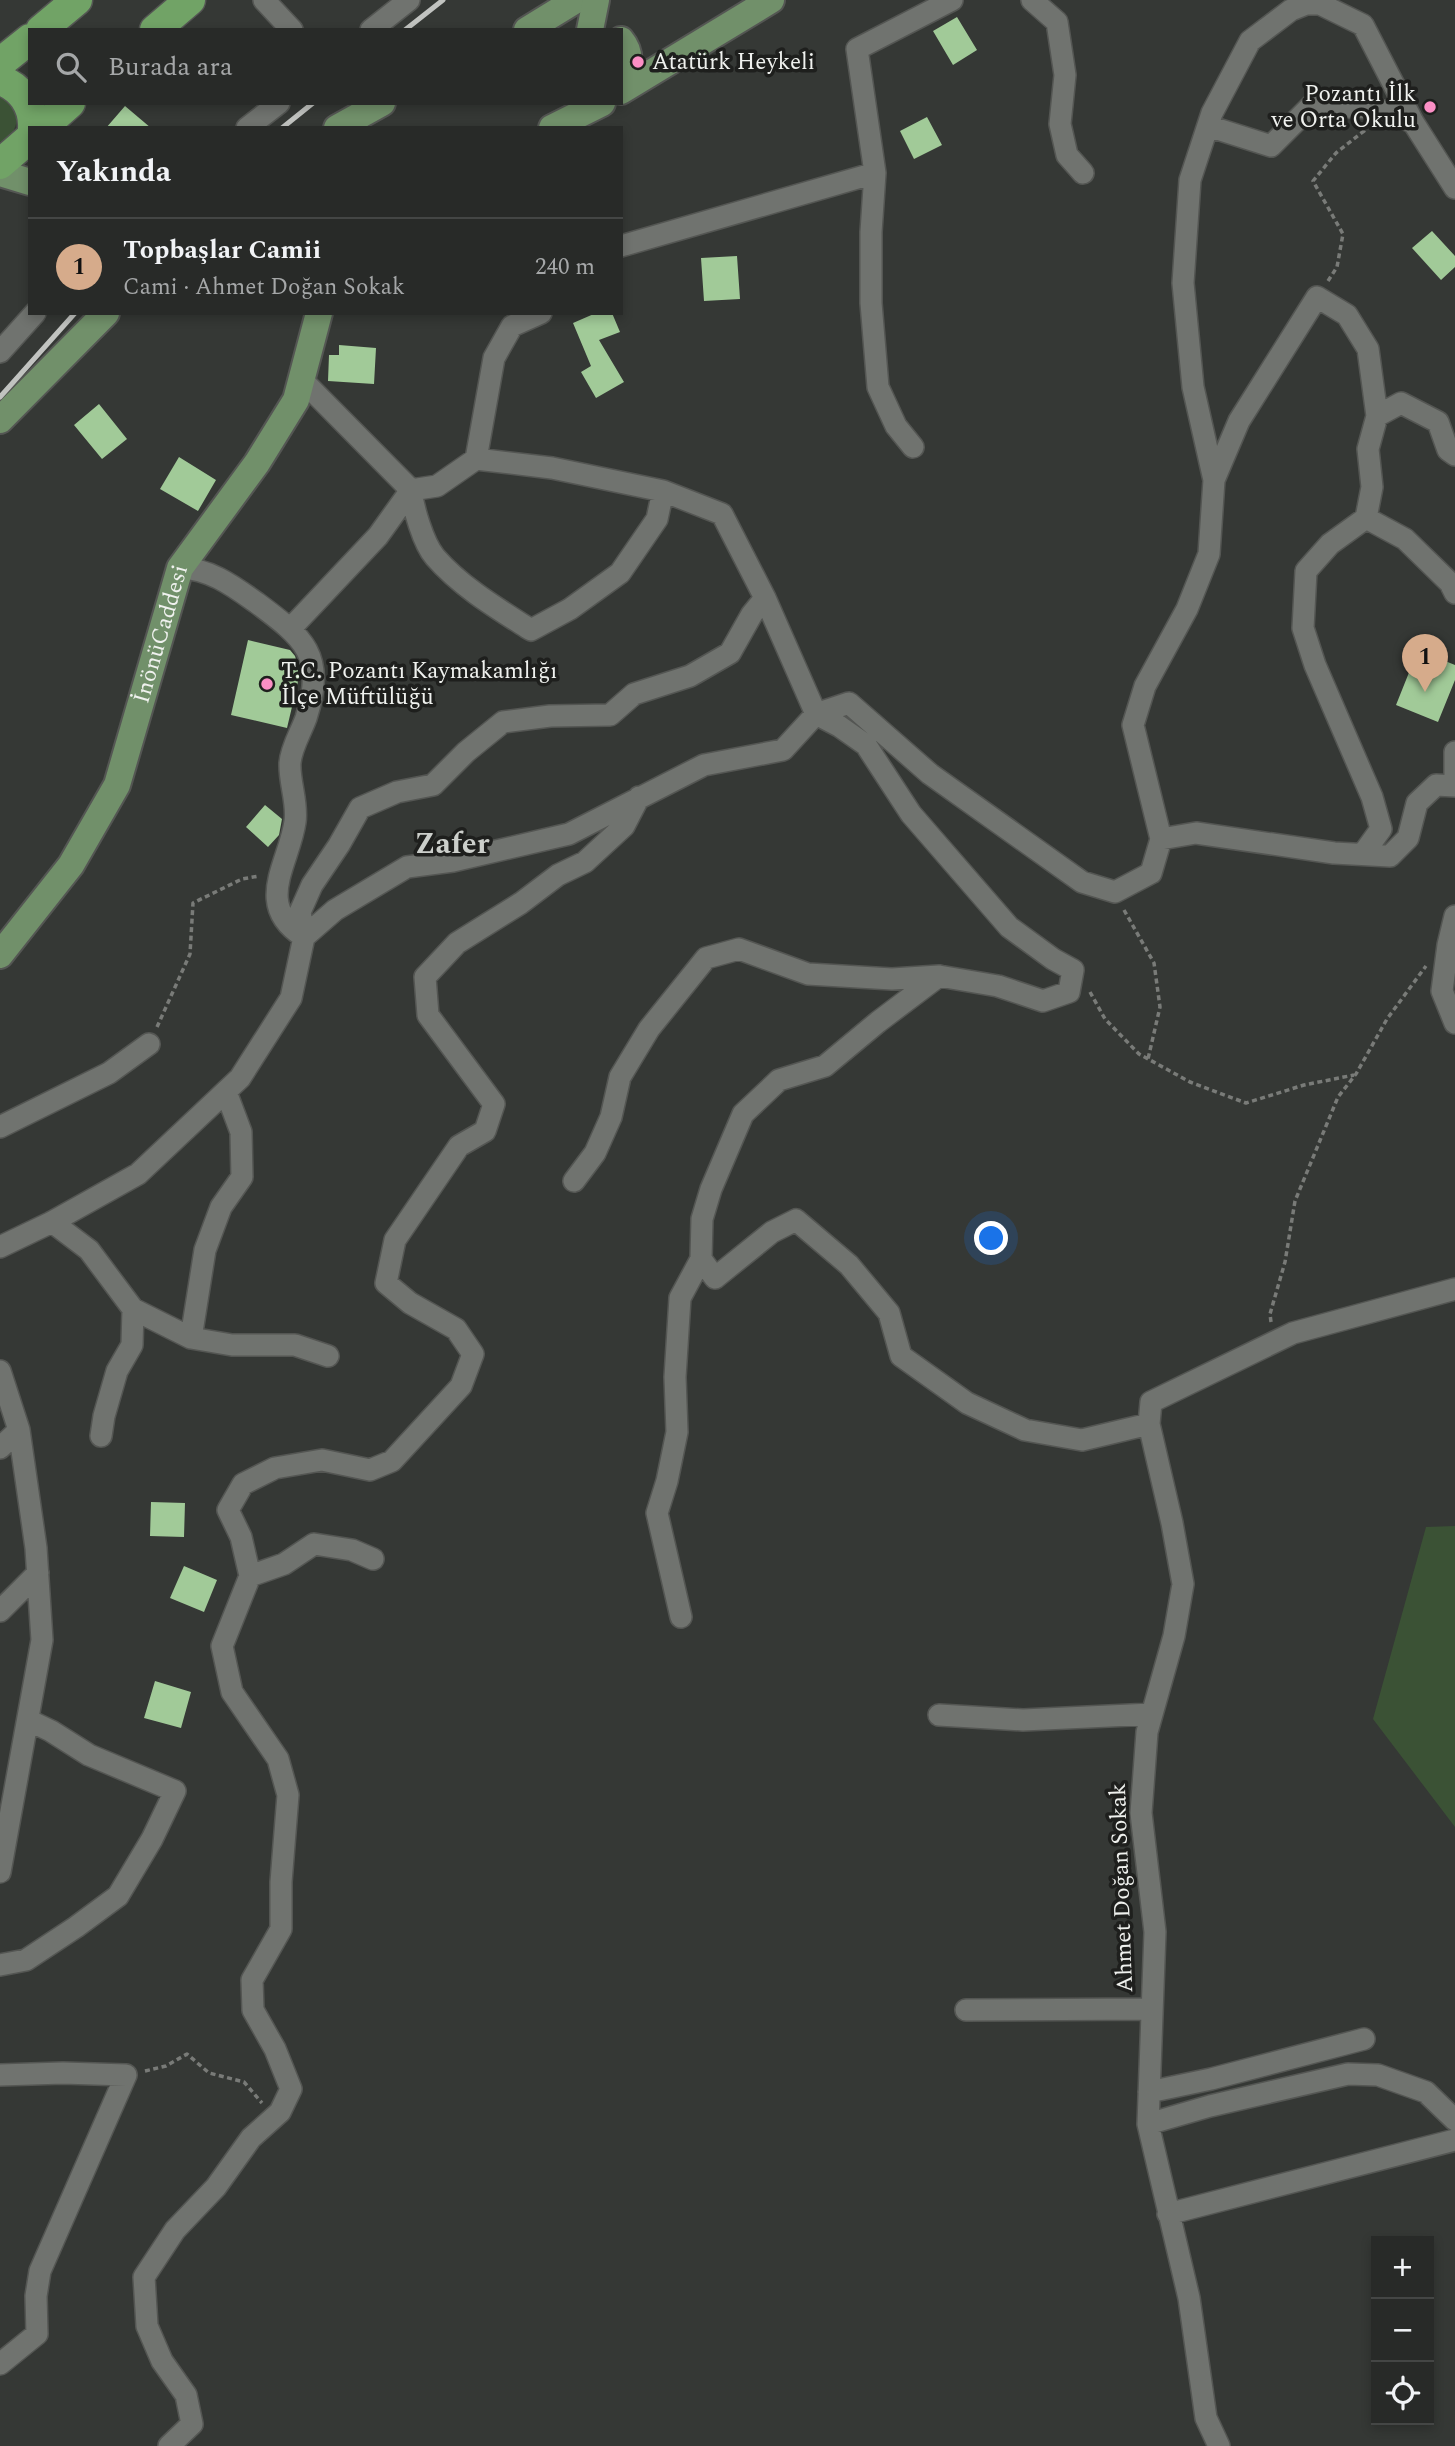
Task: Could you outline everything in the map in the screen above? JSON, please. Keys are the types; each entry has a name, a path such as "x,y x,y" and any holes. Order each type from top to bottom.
{"highway":[{"path":"43,28 77,0"},
{"path":"157,28 190,0"},
{"path":"0,63 28,40"},
{"path":"0,80 18,90 28,102"},
{"path":"29,105 33,126"},
{"path":"44,126 68,105"},
{"path":"0,164 28,140"}],"main road":[{"path":"530,28 576,0"},
{"path":"590,28 596,0"},
{"path":"623,90 771,0"},
{"path":"624,60 667,61"},
{"path":"341,126 378,105"},
{"path":"564,117 597,105"},
{"path":"0,173 28,181"},
{"path":"0,420 104,315"},
{"name":"İnönüCaddesi","path":"0,955 71,865 117,785 180,568 257,463 296,400 316,322"}],"street":[{"path":"264,0 290,28"},
{"path":"374,28 408,0"},
{"path":"913,447 896,426 878,387 871,303 871,232 875,173 857,49 952,0"},
{"path":"1032,0 1057,23 1065,75 1060,124 1067,155 1083,173"},
{"path":"304,937 335,910 407,867 453,860 569,834 704,765 783,750 816,714 849,703 930,774 1082,882 1115,892 1151,873 1161,839 1133,725 1145,686 1187,609 1209,554 1214,480 1193,387 1183,283 1190,180 1212,113 1250,41 1291,10 1308,2 1320,4 1363,24 1413,122 1455,188"},
{"path":"250,126 276,105"},
{"path":"1208,126 1271,146 1311,107 1374,108 1413,122"},
{"path":"623,245 875,173"},
{"path":"1214,480 1239,421 1317,297 1347,315 1368,349 1377,416 1368,449 1372,487 1366,518 1330,544 1306,571 1303,628 1315,665 1372,797 1381,828 1363,855"},
{"path":"0,352 33,315"},
{"path":"476,459 494,358 512,326 537,315"},
{"path":"301,379 411,490 413,509 433,555 485,600 531,630 570,609 620,573 657,519 663,491"},
{"path":"1377,416 1401,403 1438,422 1448,450 1455,455"},
{"path":"291,628 378,536 411,490 436,486 476,459 552,468 663,491 722,514 765,598 816,714 866,745 911,814 1009,927 1073,970 1069,992 1043,1001 998,986 939,976 892,979 807,974 739,949 706,958 649,1029 620,1077 611,1117 595,1153 574,1181"},
{"path":"1366,518 1405,538 1450,583 1455,593"},
{"path":"180,568 195,568 225,580 291,628 309,651 315,674 307,715 290,762 296,821 279,873 278,905 288,927 304,937"},
{"path":"0,1247 52,1222 138,1174 240,1079 291,998 304,937 300,912 312,885 360,808 397,792 433,785 466,752 503,722 550,716 610,715 634,694 690,676 730,653 752,614 765,598"},
{"path":"1161,839 1196,833 1334,853 1390,856 1408,838 1417,803 1436,785 1455,786 1455,752"},
{"path":"169,2446 192,2424 186,2395 162,2361 147,2326 144,2277 175,2230 216,2187 257,2133 280,2112 291,2089 275,2049 253,2010 251,1980 281,1929 281,1882 288,1795 278,1759 232,1692 222,1646 250,1576 241,1537 228,1510 243,1484 275,1468 322,1460 370,1470 392,1461 461,1386 473,1354 456,1329 410,1303 386,1283 395,1240 459,1146 485,1131 494,1104 429,1015 425,977 457,943 521,903 558,875 585,862 624,826 639,797"},
{"path":"1455,916 1442,991 1455,1023"},
{"path":"681,1617 657,1513 677,1432 675,1377 680,1298 701,1259 702,1219 715,1178 743,1114 779,1080 825,1066 939,976"},
{"path":"0,1127 109,1073 149,1044"},
{"path":"191,1338 205,1250 221,1208 243,1177 241,1132 226,1092"},
{"path":"701,1259 716,1278 772,1231 796,1220 849,1265 889,1313 901,1356 967,1403 1025,1430 1082,1440 1149,1424 1151,1402 1293,1333 1455,1289"},
{"path":"52,1222 89,1250 133,1309 191,1338 232,1345 295,1345 328,1356"},
{"path":"102,1436 104,1416 117,1371 132,1345 133,1309"},
{"path":"0,1371 19,1430 38,1573 43,1640 0,1872"},
{"name":"Ahmet Doğan Sokak","path":"1149,1424 1183,1584 1174,1636 1147,1732 1141,1813 1155,1933 1148,2124 1189,2298 1206,2418 1219,2446"},
{"path":"0,1448 19,1430"},
{"path":"250,1576 284,1564 314,1544 352,1550 373,1559"},
{"path":"0,1611 38,1573"},
{"path":"939,1715 1023,1720 1152,1714"},
{"path":"0,1965 26,1960 118,1896 152,1839 174,1791 89,1755 28,1720"},
{"path":"0,1785 19,1767"},
{"path":"966,2010 1152,2009"},
{"path":"1149,2091 1211,2079 1364,2039"},
{"path":"1148,2124 1210,2106 1348,2074 1378,2075 1426,2092 1455,2120"},
{"path":"0,2075 126,2075 40,2271 36,2296 37,2334 0,2364"},
{"path":"1168,2214 1455,2140"}],"path":[{"path":"1317,297 1337,267 1343,234 1312,181 1336,153 1364,131 1374,108"},
{"path":"149,1044 190,954 193,903 243,879 279,873"},
{"path":"1115,892 1154,963 1160,1007 1148,1059"},
{"path":"1271,1343 1270,1314 1285,1262 1295,1201 1338,1097 1356,1074 1387,1019 1421,970 1448,945"},
{"path":"1073,970 1086,986 1105,1019 1139,1054 1190,1082 1246,1103 1304,1085 1356,1074"},
{"path":"126,2075 166,2066 187,2054 209,2073 244,2082 262,2102 257,2133"}],"green space":[{"path":"0,95 12,106 16,126 7,138 0,142"},
{"path":"1455,1526 1455,1827 1373,1719 1426,1527"}],"building":[{"path":"957,17 977,50 953,65 933,31"},
{"path":"125,106 149,126 108,126"},
{"path":"927,117 942,145 914,159 900,131"},
{"path":"1432,231 1455,256 1455,267 1441,280 1412,248"},
{"path":"737,256 740,299 704,301 701,258"},
{"path":"591,315 613,315 620,332 599,340 624,382 596,398 581,372 591,366 573,323"},
{"path":"339,345 376,348 374,384 328,381 329,355 339,355"},
{"path":"99,404 127,439 102,459 74,425"},
{"path":"179,457 216,480 198,511 160,489"},
{"name":"T.C. Pozantı Kaymakamlığı İlçe Müftülüğü","path":"248,640 290,650 295,656 300,673 287,728 231,715"},
{"path":"1418,650 1455,665 1455,680 1438,722 1396,705"},
{"path":"265,805 282,819 279,835 268,847 246,827"},
{"path":"151,1502 185,1503 184,1537 150,1536"},
{"path":"184,1566 217,1580 204,1612 170,1598"},
{"path":"155,1681 191,1692 181,1728 144,1718"}],"railway":[{"path":"408,28 443,0"},
{"path":"284,126 311,105"},
{"path":"0,397 73,315"}],"place":[{"name":"Atatürk Heykeli","path":"638,62"},
{"name":"Pozantı İlk ve Orta Okulu","path":"1430,107"},
{"name":"T.C. Pozantı Kaymakamlığı İlçe Müftülüğü","path":"267,684"},
{"name":"Topbaşlar Camii","path":"1425,692"}],"district":[{"name":"Zafer","path":"452,844"}]}
